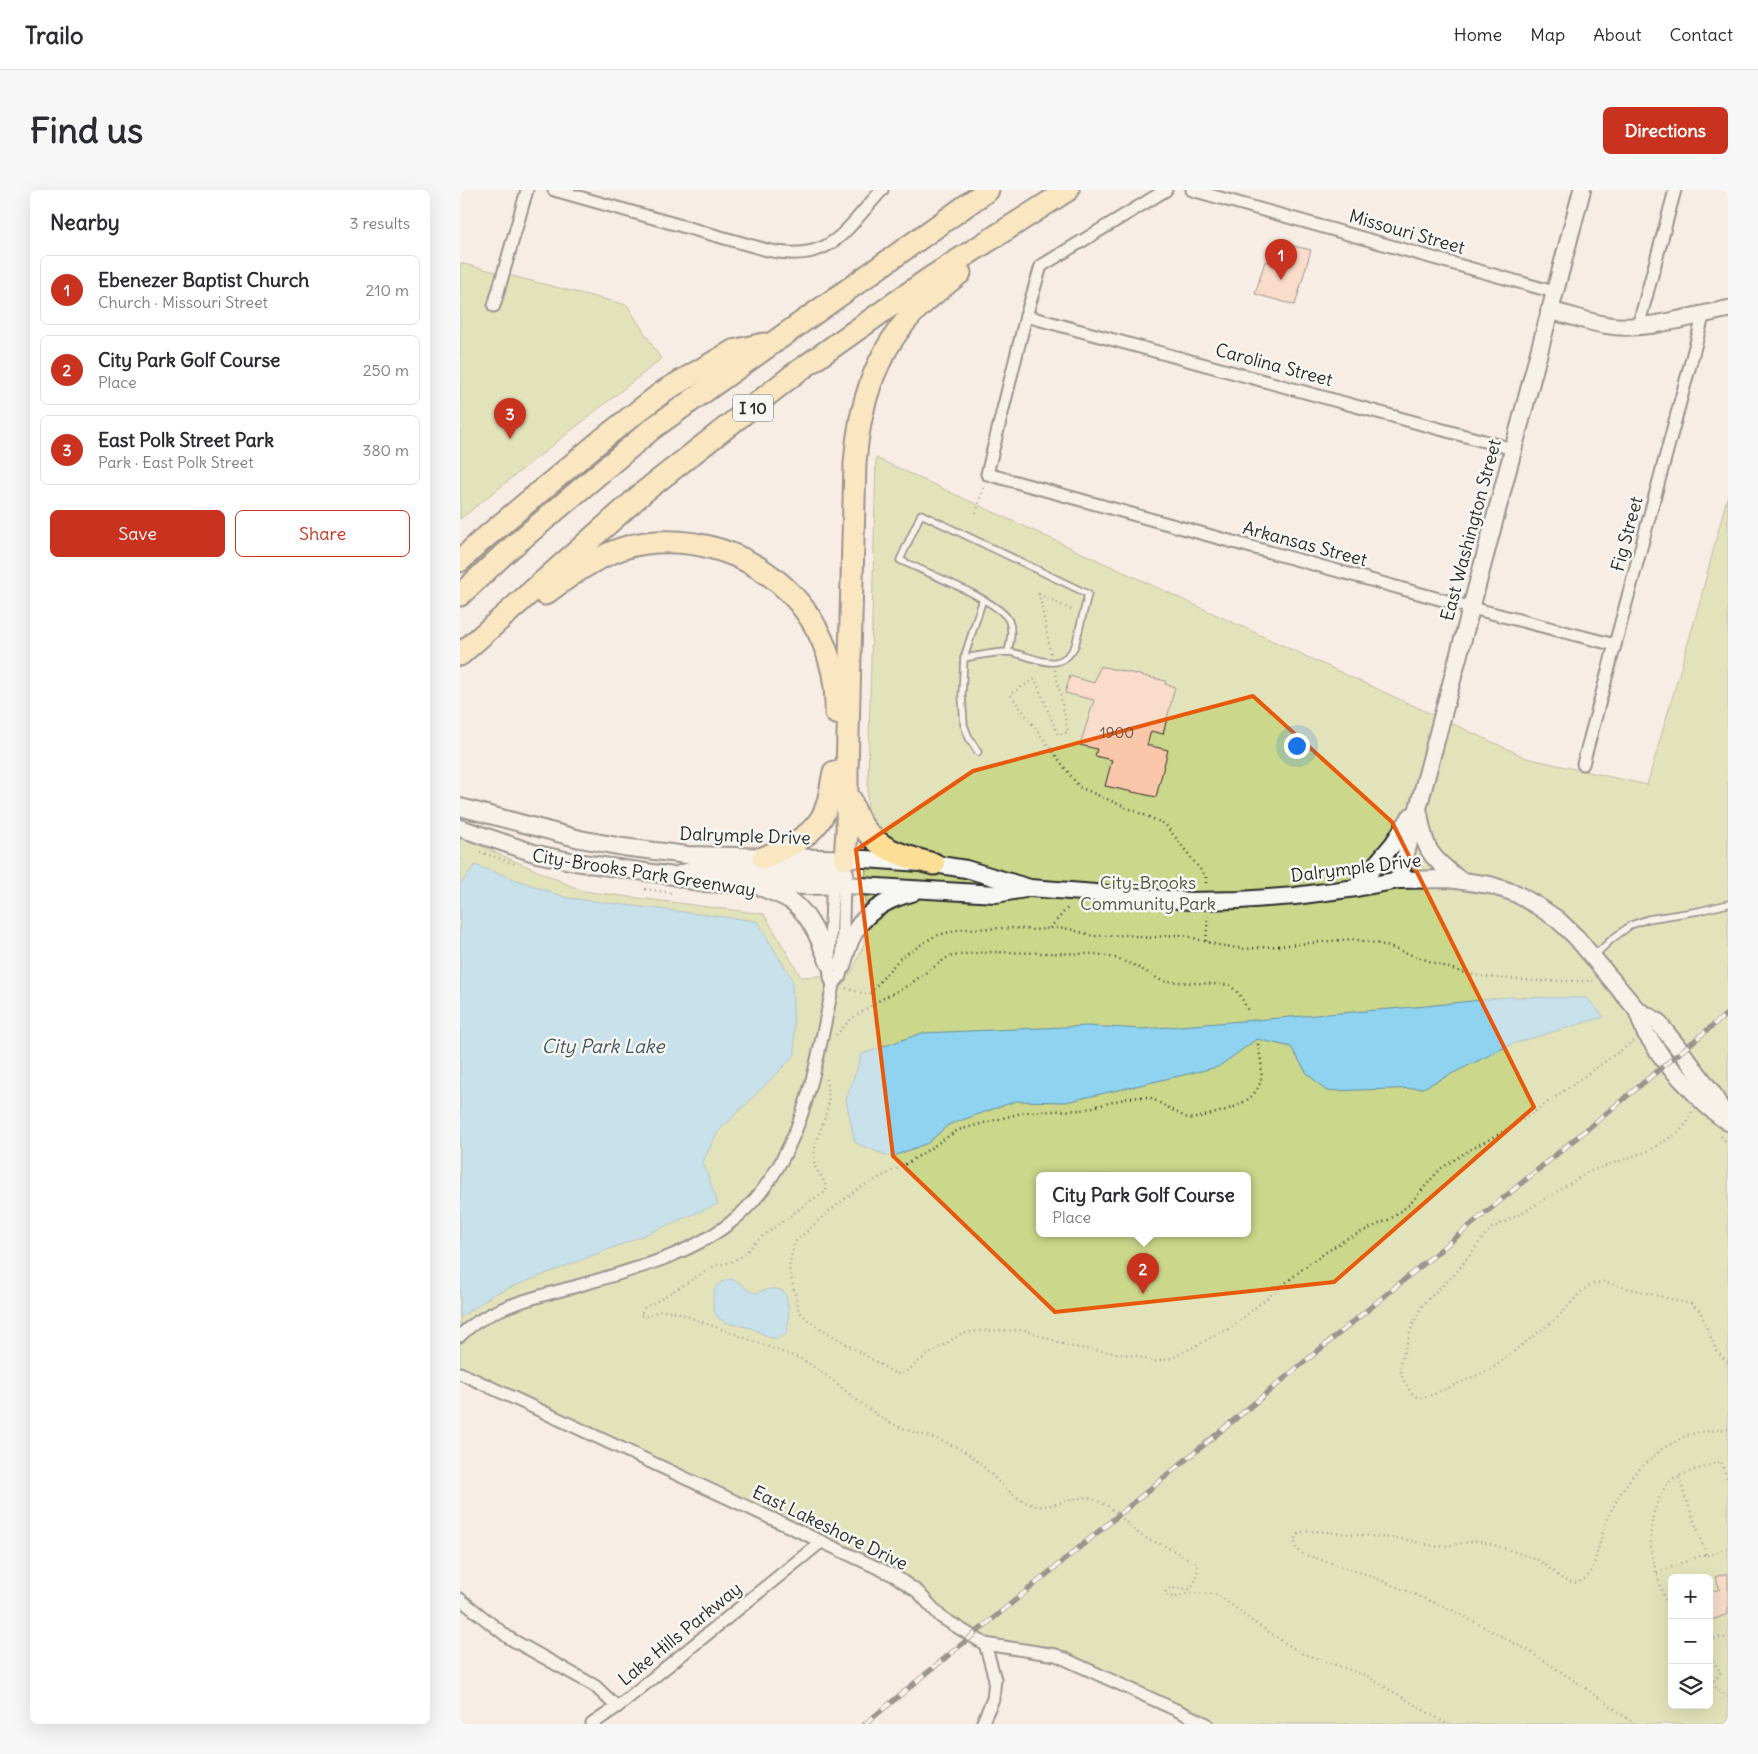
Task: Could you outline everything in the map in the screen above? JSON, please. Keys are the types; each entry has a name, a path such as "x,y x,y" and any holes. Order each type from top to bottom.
{"highway":[{"name":"I 10","path":"460,595 505,552 653,428 988,190"},
{"name":"I 10","path":"460,655 646,491 794,375 930,278 1068,190"},
{"path":"839,872 840,778 855,463 859,421 869,386 893,339 913,313 1042,205"},
{"path":"460,561 605,437 664,391 733,351 774,342"},
{"path":"460,655 588,565 631,546 645,543 685,542 713,547 739,557 763,569 784,586 810,619 828,656 834,683 840,778 858,820 872,839 893,852 934,864"},
{"path":"763,858 791,846 816,826 840,778"}],"street":[{"path":"494,306 527,190"},
{"path":"554,190 767,250 780,253 805,254 821,250 831,244 882,190"},
{"path":"987,474 1026,316 1041,266 1166,190"},
{"name":"Missouri Street","path":"1192,190 1554,292"},
{"name":"East Washington Street","path":"1399,880 1582,190"},
{"path":"1638,327 1675,190"},
{"path":"1550,311 1570,314 1606,325 1638,327 1728,309"},
{"name":"Fig Street","path":"1583,764 1704,314"},
{"name":"Carolina Street","path":"1026,316 1513,449"},
{"name":"Arkansas Street","path":"987,474 1472,608 1616,645"},
{"name":"Dalrymple Drive","path":"460,806 580,839 623,847 687,855 763,858 926,889 996,894 1030,888"},
{"path":"1418,806 1426,847 1436,862 1460,880"},
{"path":"1356,888 1393,844 1418,806"},
{"name":"Dalrymple Drive","path":"460,828 537,854 575,862 674,876 700,883 755,885 839,872 934,864 966,869 1030,888 1190,901 1295,896 1399,880 1460,880 1490,885 1515,893 1536,905 1557,919 1576,937 1637,1010 1656,1021 1682,1051 1713,1094 1728,1123"},
{"path":"674,876 700,868 839,872 836,965"},
{"path":"460,1336 477,1322 513,1305 625,1272 676,1253 713,1234 731,1222 744,1210 763,1190 776,1172 797,1128 840,976 836,965 802,911 793,902 755,885"},
{"path":"836,965 858,927 870,914 885,902 896,897 926,889"},
{"name":"East Lakeshore Drive","path":"460,1373 895,1576 918,1592 940,1617 985,1644 1056,1655 1207,1724"},
{"name":"Lake Hills Parkway","path":"460,1599 509,1638 595,1686 618,1707 821,1542"},
{"path":"982,1724 993,1699 995,1679 985,1644"},
{"path":"592,1724 618,1707"}],"lane":[{"path":"964,658 1008,652 1040,662 1060,660 1071,652 1074,646 1088,594 921,514 900,560 983,599 1001,611 1008,618 1011,626 1008,652"},
{"path":"978,752 969,738 964,724 962,695 964,658 983,599"},
{"path":"1593,957 1612,939 1631,925 1648,919 1699,911 1728,904"}],"path":[{"path":"976,514 987,474"},
{"path":"1083,615 1039,594 1068,732 1058,735 1035,680 1010,694 1079,787 1166,824 1206,877 1206,891"},
{"name":"City-Brooks Park Greenway","path":"478,852 523,867"},
{"name":"City-Brooks Park Greenway","path":"636,888 674,893"},
{"path":"1050,928 1083,892"},
{"path":"1206,941 1208,915"},
{"path":"838,986 865,994 870,993 901,957 935,936 961,929 1015,928 1034,930 1050,928 1070,929 1093,936 1129,935 1148,938 1183,935 1245,949 1352,939 1380,944 1461,972 1486,977 1539,981 1598,981"},
{"path":"835,1036 857,1015 878,1000 907,986 948,956 992,952 1096,954 1115,958 1136,966 1162,981 1230,985 1240,995 1248,1011"},
{"path":"1258,1044 1261,1079 1251,1098 1240,1104 1193,1119 1185,1117 1149,1097 1141,1096 1082,1110 1025,1112 958,1130 908,1163 858,1188 827,1212 794,1244 789,1268 799,1311 810,1322 896,1374 907,1371 923,1358 961,1334 977,1331 1026,1330 1068,1346 1136,1356 1154,1362 1172,1358 1232,1327 1310,1263 1346,1239 1390,1219 1410,1204 1440,1169 1517,1124 1639,1038"},
{"path":"828,1072 826,1082 828,1106 814,1157 816,1167 827,1188 826,1192 758,1239 742,1256 729,1263 716,1265 654,1303 644,1307 640,1315 648,1317 658,1311 673,1312 801,1359 816,1368 858,1402 888,1421 951,1444 969,1454 1008,1491 1033,1505 1044,1507 1064,1500 1084,1498 1102,1502 1113,1509 1141,1535 1198,1564 1197,1579 1194,1586 1190,1590 1170,1588 1165,1592 1168,1597 1176,1597 1188,1593 1217,1594 1252,1621 1301,1652 1367,1676 1447,1724"},
{"path":"1692,1110 1687,1123 1679,1132 1648,1151 1588,1172 1521,1214 1492,1228 1456,1273 1423,1304 1413,1324 1400,1365 1402,1378 1415,1396 1422,1398 1432,1396 1494,1368 1558,1317 1583,1290 1592,1284 1603,1282 1691,1304 1700,1311 1717,1352 1728,1362"},
{"path":"1635,1724 1582,1685 1530,1651 1454,1611 1368,1574 1303,1554 1296,1550 1296,1536 1302,1532 1315,1531 1403,1539 1438,1547 1477,1542 1494,1545 1539,1560 1564,1580 1577,1583 1586,1578 1592,1570 1607,1518 1634,1474 1662,1449 1685,1436 1699,1432 1728,1429"},
{"path":"1668,1608 1656,1573 1650,1547 1653,1519 1665,1487 1678,1476 1721,1461 1728,1482"},
{"path":"1678,1476 1706,1554"},
{"path":"1656,1573 1706,1554 1707,1556 1728,1548"},
{"path":"1713,1639 1728,1637"},
{"path":"1713,1662 1722,1672 1711,1684 1728,1697"}],"highlighted area":[{"path":"1253,696 1392,822 1534,1107 1334,1282 1055,1312 893,1156 856,850 973,771"}],"green space":[{"path":"460,263 627,305 661,359 460,519"},
{"name":"City-Brooks Community Park","path":"876,458 1526,758 1647,785 1699,605 1728,494 1728,1724 1207,1724 1056,1655 985,1644 895,1576 460,1373 460,837 583,891 764,914 801,977 851,974 864,944"}],"water":[{"name":"City Park Lake","path":"475,865 568,898 757,921 792,979 795,1055 717,1133 703,1162 718,1204 625,1243 494,1294 460,1318 460,885"},
{"path":"1507,997 1587,998 1604,1017 1512,1044 1423,1088 1326,1091 1306,1072 1291,1047 1257,1039 1218,1067 1066,1102 1016,1101 948,1125 928,1143 891,1157 855,1143 846,1100 862,1054 922,1033 1088,1026 1144,1029 1426,1006"},
{"path":"729,1279 754,1293 772,1289 784,1292 789,1313 786,1334 776,1339 751,1328 721,1320 715,1313 713,1297 719,1284"}],"building":[{"path":"1290,245 1311,250 1295,305 1255,294 1265,261 1284,266"},
{"path":"1100,666 1166,681 1165,684 1175,687 1163,734 1151,731 1147,745 1168,750 1156,797 1105,786 1112,760 1095,756 1097,749 1080,745 1094,700 1065,693 1070,676 1094,683"},
{"path":"1728,1573 1728,1614 1713,1620 1713,1592 1720,1589 1715,1577"}],"railway":[{"path":"865,1724 1728,1013"}],"place":[{"name":"Ebenezer Baptist Church","path":"1281,280"},
{"name":"East Polk Street Park","path":"510,439"},
{"name":"City Park Golf Course","path":"1143,1294"}]}
